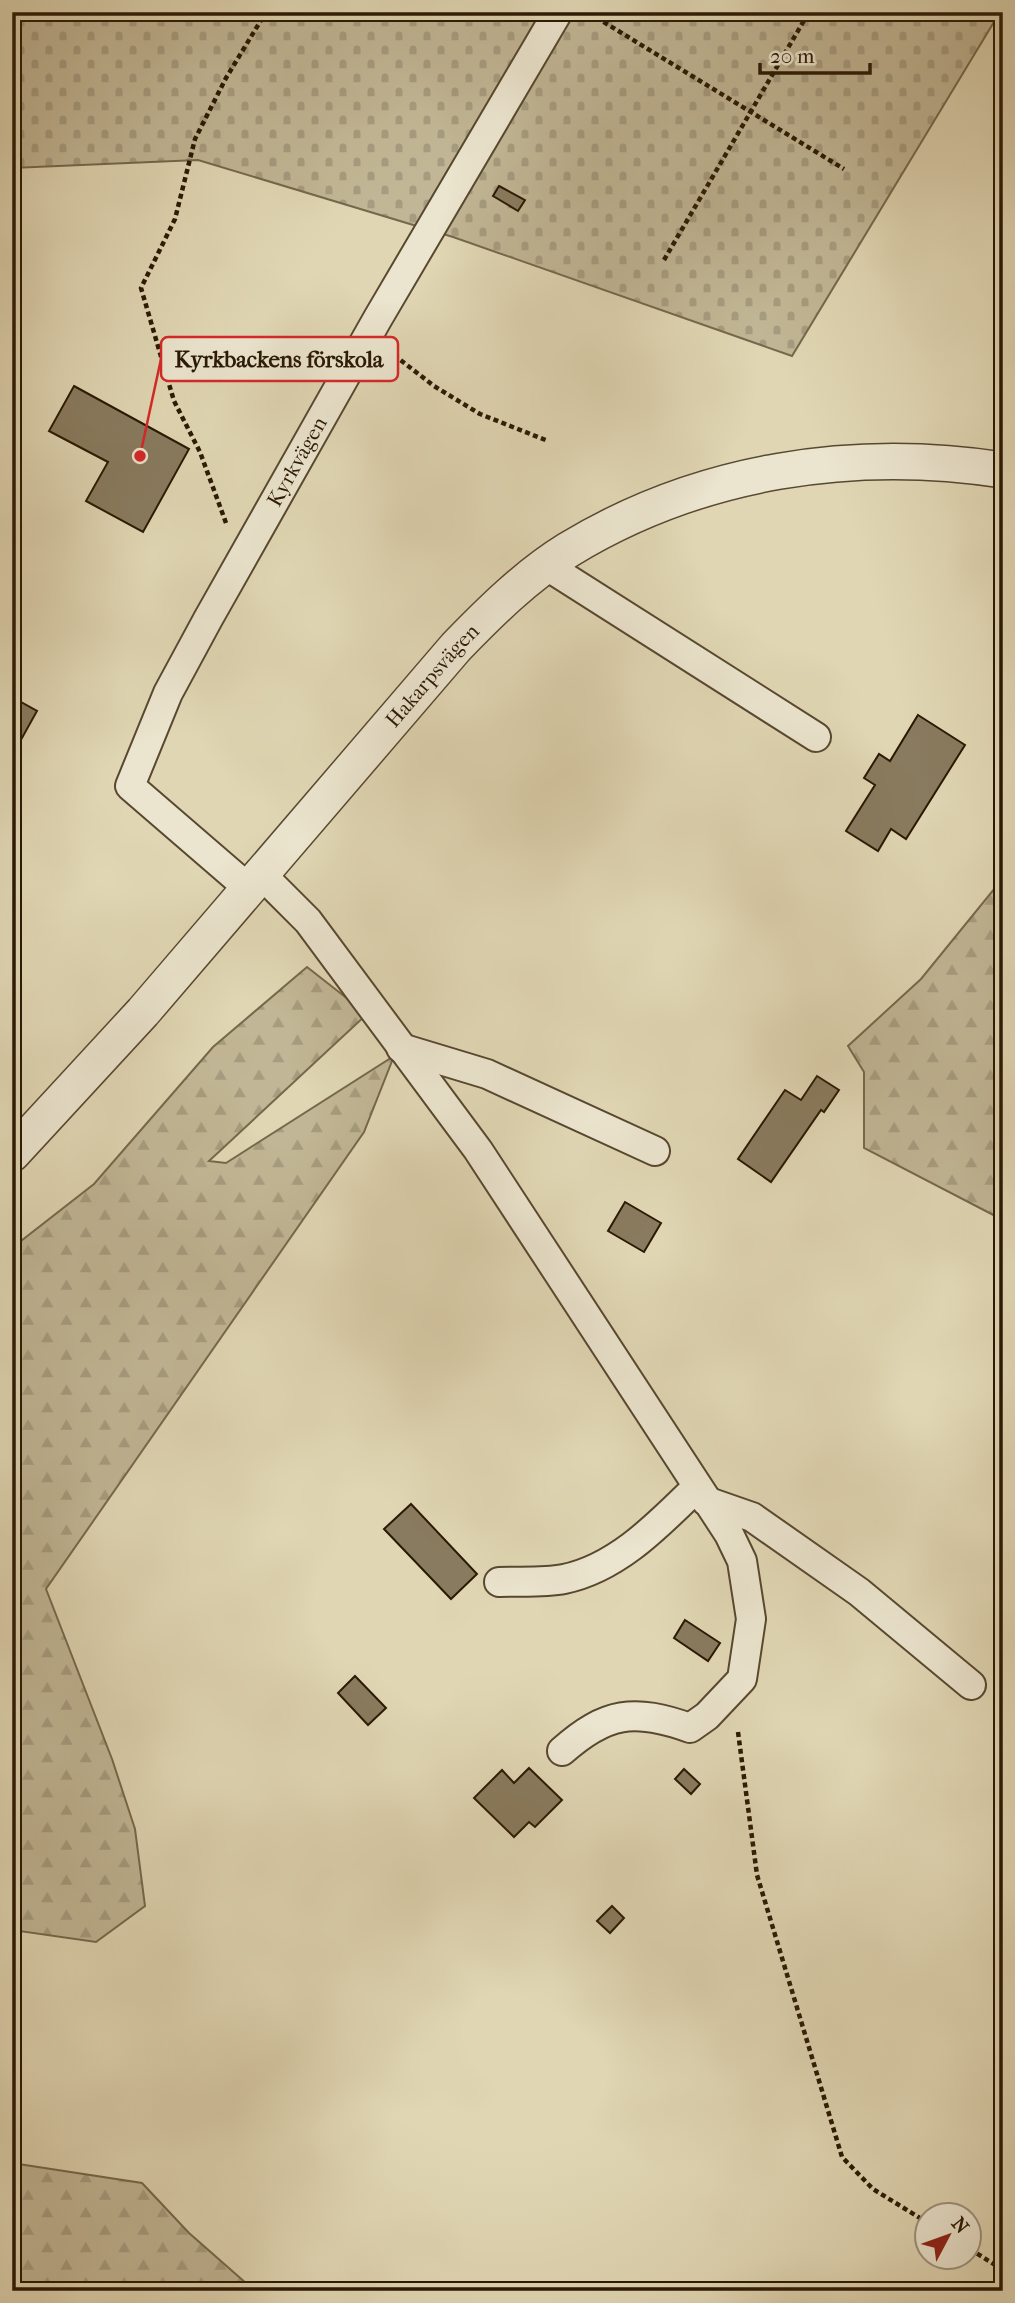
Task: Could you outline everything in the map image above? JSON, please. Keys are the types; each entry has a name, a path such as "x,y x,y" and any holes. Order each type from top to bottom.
{"street":[{"name":"Kyrkvägen","path":"253,880 130,786 168,693 378,318 558,12"},
{"name":"Hakarpsvägen","path":"12,1154 143,1012 253,880 456,647 499,603 567,551 629,517 735,479 788,467 900,461 1003,470"},
{"path":"547,566 816,737"},
{"path":"253,880 308,921 478,1150 729,1534 742,1561 749,1592 751,1619 742,1679 707,1716 690,1728 650,1717 616,1718 589,1728 562,1751"},
{"path":"401,1048 487,1074 655,1151"},
{"path":"499,1582 565,1578 595,1567 625,1551 702,1494"},
{"path":"702,1494 752,1517 859,1592 971,1685"}],"path":[{"path":"239,568 215,487 201,452 174,401 141,288 175,219 195,139 226,78 266,12"},
{"path":"588,12 844,169"},
{"path":"664,260 809,12"},
{"path":"394,355 434,386 480,414 548,440"},
{"path":"742,1679 737,1742 757,1875 842,2157 873,2189 914,2214"},
{"path":"984,2258 1003,2270"}],"green space":[{"path":"12,12 1000,12 792,356 453,237 198,160 12,168"},
{"path":"1003,878 1003,1220 864,1148 864,1072 848,1046 921,979"},
{"path":"307,967 367,1014 209,1161 226,1163 394,1056 364,1132 46,1589 112,1759 135,1829 145,1906 96,1942 12,1930 12,1248 94,1184 213,1047"},
{"path":"12,2163 142,2183 189,2233 255,2291 12,2291"}],"building":[{"path":"499,186 525,200 518,211 493,196"},
{"path":"74,386 189,449 143,532 86,501 108,462 49,431"},
{"path":"12,697 37,711 12,756"},
{"path":"918,715 965,745 906,839 891,829 878,851 846,831 875,785 864,778 879,754 890,761"},
{"path":"817,1076 839,1090 824,1112 821,1110 771,1182 738,1159 785,1090 801,1100"},
{"path":"625,1202 661,1223 644,1252 608,1231"},
{"path":"411,1504 477,1574 451,1599 384,1529"},
{"path":"685,1620 720,1643 708,1661 674,1638"},
{"path":"355,1676 386,1708 368,1725 338,1693"},
{"path":"529,1768 562,1800 535,1827 529,1822 514,1837 474,1798 502,1770 514,1783"},
{"path":"684,1769 700,1784 691,1794 675,1779"},
{"path":"612,1906 624,1918 610,1933 597,1921"}],"place":[{"name":"Kyrkbackens förskola","path":"140,456"}]}
